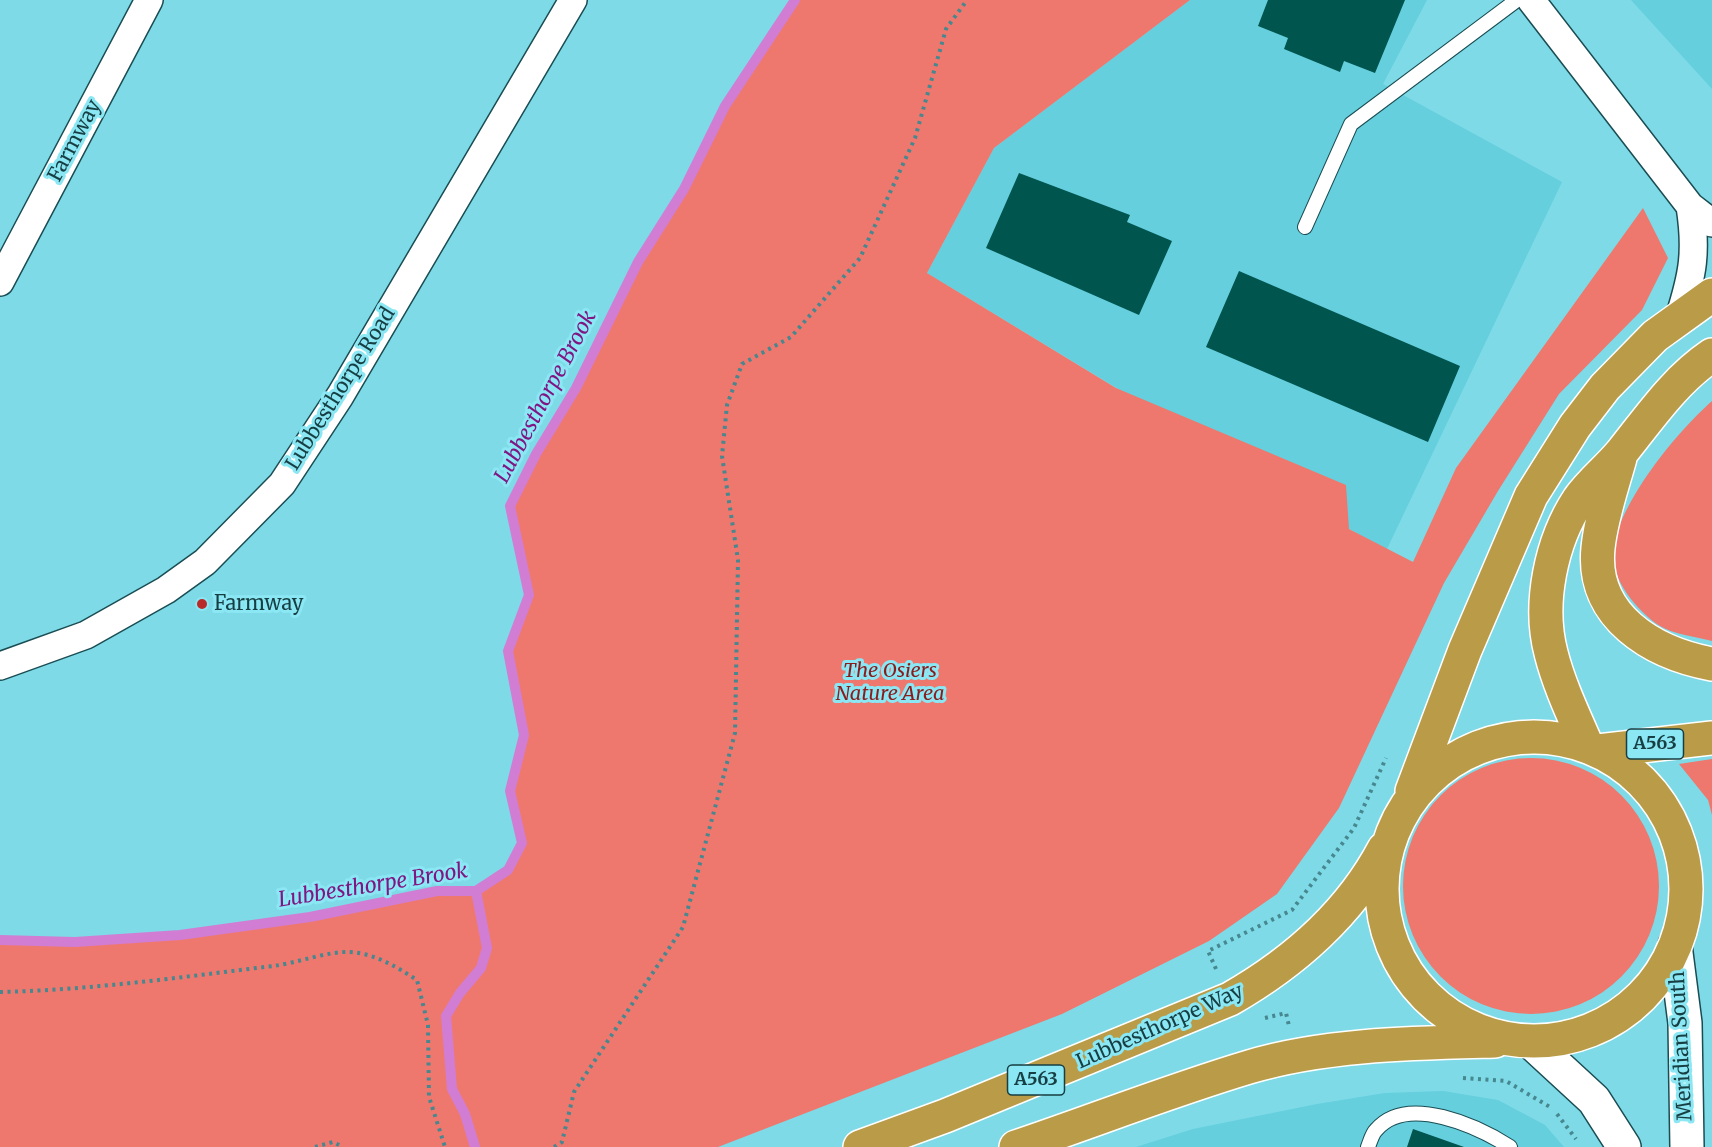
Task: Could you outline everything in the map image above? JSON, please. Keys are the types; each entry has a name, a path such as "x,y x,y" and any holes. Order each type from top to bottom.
{"highway":[{"path":"1524,1041 1477,1030 1450,1015 1426,996 1401,963 1386,924 1382,883 1390,842 1465,650 1531,496 1575,426 1605,387 1654,336 1712,295"},
{"path":"1593,749 1552,660 1545,601 1559,539 1579,499 1621,453 1654,409 1698,364 1712,355"},
{"path":"1621,453 1598,549 1602,588 1610,607 1641,638 1671,653 1712,664"},
{"path":"1016,1147 1250,1067 1284,1059 1361,1048 1524,1041 1584,1033 1618,1016 1633,1005 1658,978 1677,940 1684,914 1685,881 1680,849 1673,828 1663,809 1635,775 1593,749 1547,737 1505,740 1467,753 1441,770 1401,815"},
{"name":"A563","path":"1593,749 1712,738"},
{"name":"Lubbesthorpe Way","path":"860,1147 1143,1037 1230,999 1254,985 1306,947 1332,920 1374,868 1401,815"},
{"path":"1677,940 1712,901"}],"street":[{"name":"Farmway","path":"0,282 149,0"},
{"name":"Lubbesthorpe Road","path":"0,666 86,635 166,590 205,562 282,484 340,396 573,0"},
{"path":"1531,0 1690,206 1712,223"},
{"path":"1679,318 1692,278 1695,240 1690,206"},
{"name":"Meridian South","path":"1677,940 1685,1023 1686,1147"},
{"path":"1524,1041 1594,1100 1624,1147"}],"lane":[{"path":"1305,227 1351,124 1517,0"},
{"path":"1368,1147 1375,1130 1390,1119 1409,1113 1433,1114 1488,1133 1510,1147"}],"path":[{"path":"554,1147 562,1142 574,1092 683,927 735,733 738,560 722,456 727,405 742,364 791,337 860,258 915,138 946,29 967,0"},
{"path":"0,992 112,987 195,974 276,966 349,952 386,960 417,980 428,1025 429,1097 446,1147"},
{"path":"1460,1077 1506,1081 1554,1110 1582,1147"},
{"path":"315,1147 333,1142 343,1147"}],"shaded area":[{"path":"1190,0 1427,0 1383,84 1562,182 1386,551 927,273 994,148"},
{"path":"1631,0 1712,0 1712,89"},
{"path":"1443,1091 1498,1100 1545,1125 1564,1147 1136,1147 1193,1129 1317,1104 1385,1093"}],"green space":[{"name":"The Osiers Nature Area","path":"795,0 1190,0 994,148 927,273 1116,388 1346,485 1349,529 1413,562 1456,468 1643,208 1668,258 1642,310 1559,394 1498,491 1444,583 1339,808 1277,894 1209,941 1062,1014 718,1147 0,1147 0,940 75,942 180,935 310,917 437,891 476,891 508,870 522,843 510,791 524,734 508,651 529,595 510,506 536,454 576,388 638,262 684,189 722,113"},
{"path":"1712,401 1712,641 1665,629 1643,612 1627,594 1616,573 1613,551 1626,511 1637,490 1682,431"},
{"path":"1531,758 1568,764 1591,773 1612,787 1630,805 1649,837 1656,861 1659,886 1653,923 1644,946 1630,967 1612,985 1580,1004 1556,1011 1531,1014 1494,1008 1471,999 1450,985 1432,967 1413,935 1406,911 1403,886 1409,849 1418,826 1432,805 1450,787 1482,768 1506,761"},
{"path":"1712,759 1712,815 1708,800 1679,764"}],"building":[{"path":"1268,0 1405,0 1375,73 1344,61 1340,72 1284,49 1288,38 1258,26"},
{"path":"1019,173 1130,215 1127,222 1172,241 1139,315 986,248"},
{"path":"1239,271 1460,366 1428,442 1206,347"},
{"path":"1413,1129 1464,1147 1407,1147"}],"waterway":[{"name":"Lubbesthorpe Brook","path":"0,940 75,942 180,935 310,917 437,891 476,891 508,870 522,843 510,791 524,735 508,651 529,595 510,506 536,454 576,388 638,262 684,189 725,106 795,0"},
{"path":"475,1147 465,1114 452,1089 446,1016 460,993 481,968 487,948 476,891"}],"place":[{"name":"Farmway","path":"202,604"}]}
